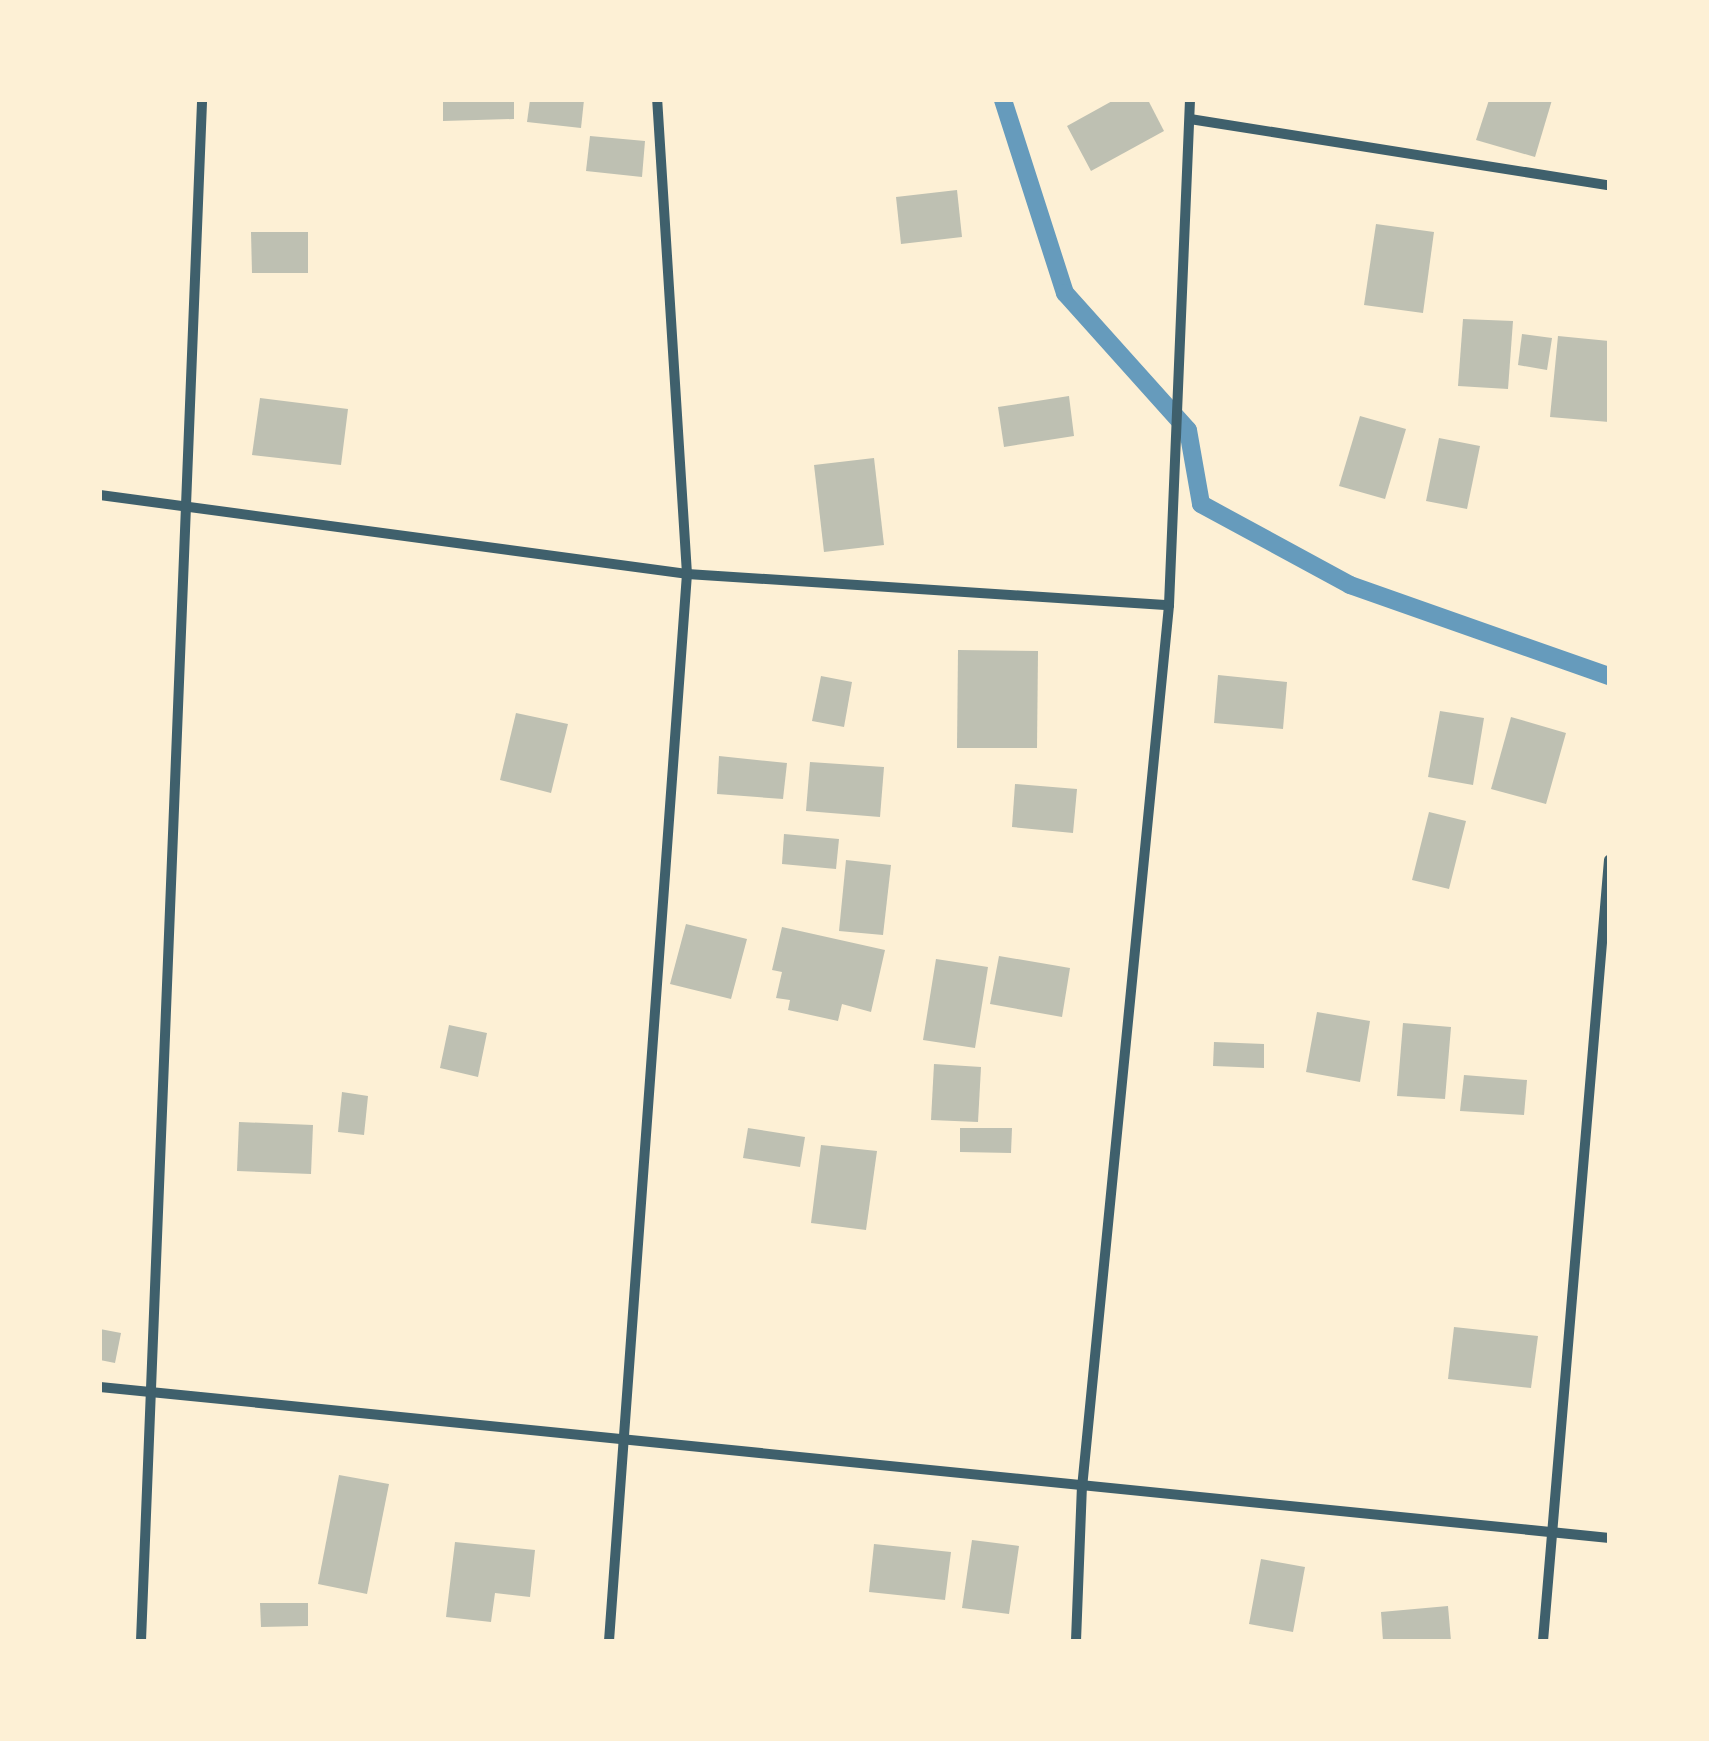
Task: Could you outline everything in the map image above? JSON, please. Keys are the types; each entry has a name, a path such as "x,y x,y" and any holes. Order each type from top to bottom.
{"street":[{"path":"142,1641 144,1393 202,100"},
{"path":"609,1641 617,1438 687,574 656,100"},
{"path":"1076,1641 1082,1488 1169,605 1172,423 1190,100"},
{"path":"1190,119 1609,185"},
{"path":"100,495 687,574 1169,605"},
{"path":"1543,1641 1609,860"},
{"path":"100,1387 1609,1538"}],"building":[{"path":"443,100 514,100 514,119 443,121"},
{"path":"530,100 584,100 581,128 527,122"},
{"path":"1114,100 1148,100 1164,131 1091,171 1067,126"},
{"path":"1489,100 1552,100 1535,157 1476,140"},
{"path":"590,136 645,141 642,177 586,171"},
{"path":"957,190 962,237 901,244 896,197"},
{"path":"1376,224 1434,232 1423,313 1364,305"},
{"path":"251,232 308,232 308,273 252,273"},
{"path":"1463,319 1513,321 1508,389 1458,386"},
{"path":"1522,334 1552,338 1547,370 1518,365"},
{"path":"1558,336 1609,341 1609,422 1550,417"},
{"path":"1069,396 1074,436 1004,447 998,407"},
{"path":"260,398 348,409 341,465 252,455"},
{"path":"1360,416 1406,429 1385,499 1339,486"},
{"path":"1439,438 1480,446 1467,509 1426,501"},
{"path":"874,458 884,545 824,552 814,465"},
{"path":"958,650 1038,651 1037,748 957,748"},
{"path":"1218,675 1287,682 1283,729 1214,723"},
{"path":"821,676 852,682 844,727 812,721"},
{"path":"1440,711 1484,718 1473,785 1428,777"},
{"path":"516,713 568,724 551,793 500,780"},
{"path":"1511,717 1566,733 1546,804 1491,789"},
{"path":"719,756 787,763 783,799 717,794"},
{"path":"810,762 884,767 880,817 806,811"},
{"path":"1015,784 1077,789 1073,833 1012,827"},
{"path":"1429,812 1466,821 1449,889 1412,880"},
{"path":"784,834 839,839 836,869 782,864"},
{"path":"846,860 891,865 883,935 839,931"},
{"path":"686,924 747,939 731,999 670,984"},
{"path":"782,927 885,950 871,1012 842,1004 838,1021 788,1010 790,1000 776,998 782,972 772,970"},
{"path":"999,956 1070,968 1062,1017 990,1004"},
{"path":"936,959 988,967 975,1048 923,1040"},
{"path":"1317,1012 1370,1021 1360,1082 1306,1072"},
{"path":"1403,1023 1451,1027 1445,1099 1397,1096"},
{"path":"449,1025 487,1033 478,1077 440,1068"},
{"path":"1214,1042 1264,1044 1264,1068 1213,1066"},
{"path":"934,1064 981,1067 978,1122 931,1120"},
{"path":"1464,1075 1527,1080 1524,1115 1460,1111"},
{"path":"342,1092 368,1096 364,1135 338,1132"},
{"path":"239,1122 313,1125 311,1174 237,1171"},
{"path":"748,1128 805,1137 800,1167 743,1158"},
{"path":"960,1128 1012,1128 1011,1153 960,1152"},
{"path":"821,1145 877,1151 866,1230 811,1223"},
{"path":"1454,1327 1538,1336 1531,1388 1448,1379"},
{"path":"100,1329 121,1333 115,1363 100,1360"},
{"path":"339,1475 389,1484 367,1594 318,1584"},
{"path":"972,1540 1019,1546 1009,1614 962,1608"},
{"path":"455,1542 535,1550 530,1597 495,1593 491,1622 446,1617"},
{"path":"874,1544 951,1552 945,1600 869,1592"},
{"path":"1261,1559 1305,1567 1293,1632 1249,1624"},
{"path":"260,1603 308,1603 308,1626 261,1627"},
{"path":"1448,1606 1451,1641 1383,1641 1381,1612"}],"waterway":[{"path":"1003,100 1065,293 1188,430 1201,504 1350,585 1609,676"}]}
